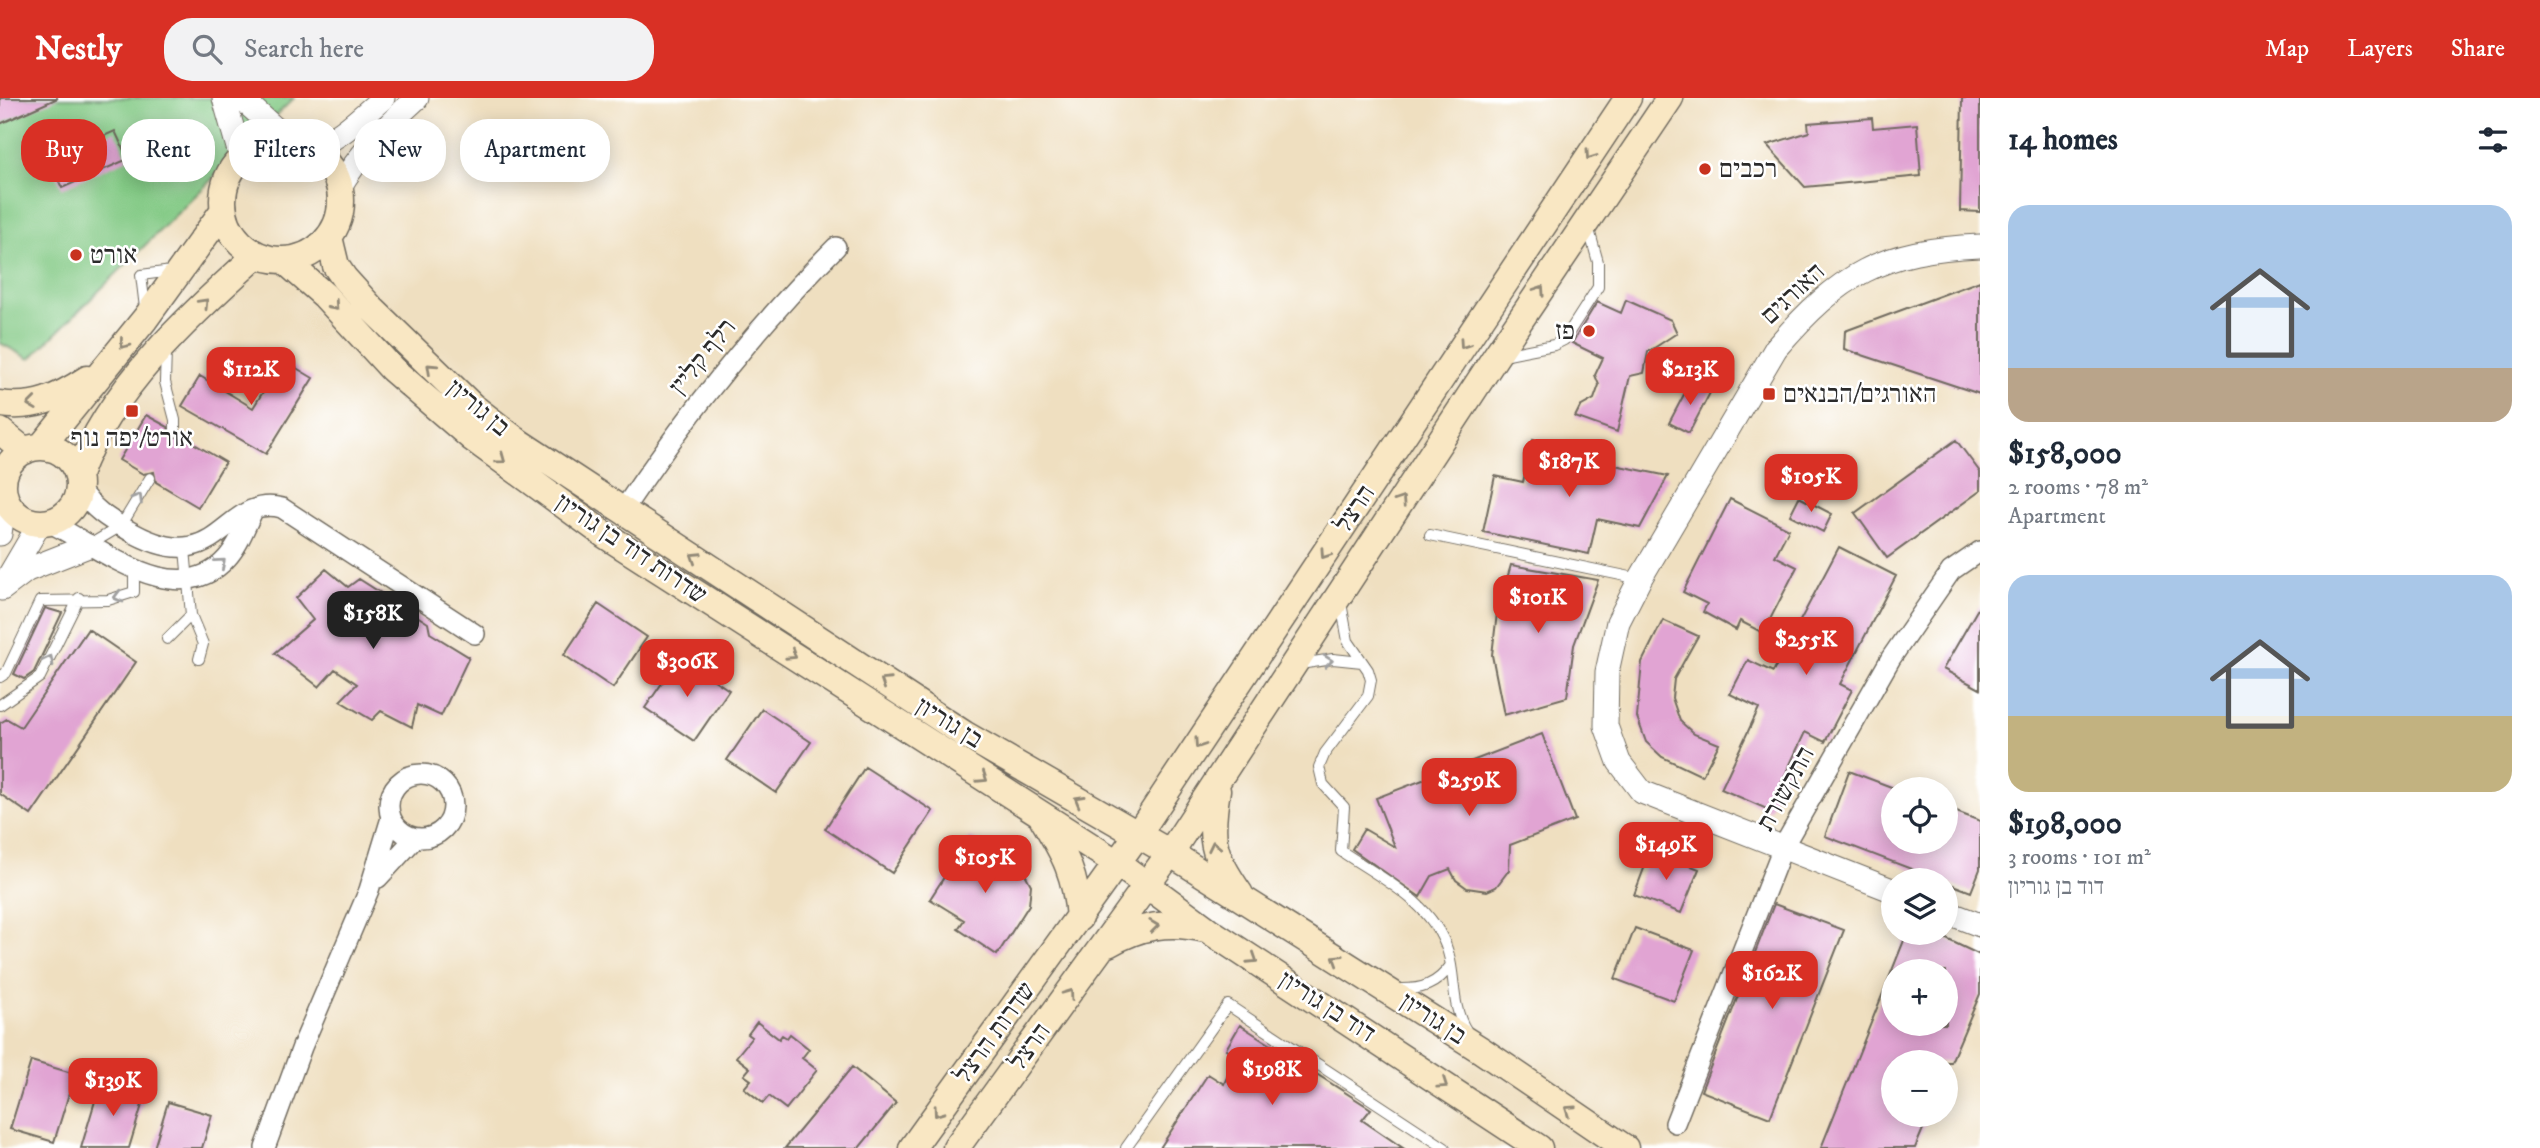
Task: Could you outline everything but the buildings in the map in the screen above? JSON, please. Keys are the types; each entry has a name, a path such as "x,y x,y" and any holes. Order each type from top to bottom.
{"main road":[{"name":"הרצל","path":"1079,918 1138,834 1628,98"},
{"name":"הרצל","path":"1147,884 1219,780 1496,356 1670,98"},
{"path":"229,177 226,182 223,211 229,229 241,244 257,255 284,260 300,257 316,249 328,237 339,214 339,188 336,182"},
{"path":"223,211 185,266 104,369 33,449 10,465 3,488 19,516 44,523 70,510 78,482 102,424 167,342 211,296 257,255"},
{"name":"בן גוריון","path":"328,237 336,265 344,278 421,359 472,406 520,443 964,734 1170,853 1481,1050 1625,1148"},
{"name":"שדרות דוד בן גוריון","path":"284,260 324,295 392,369 472,438 605,535 1117,863"},
{"path":"0,404 37,405 59,397 104,369"},
{"path":"0,431 33,449 60,452 68,458 78,482"},
{"path":"1219,780 1212,820 1214,850 1247,904"},
{"path":"1040,814 1067,858 1077,887 1079,918"},
{"name":"דוד בן גוריון","path":"1117,863 1208,930 1539,1148"},
{"path":"1104,947 1147,884"},
{"name":"שדרות הרצל","path":"912,1148 1079,918"},
{"path":"1104,947 1136,929 1154,926 1187,925 1208,930"},
{"name":"הרצל","path":"956,1148 1104,947"}],"street":[{"path":"224,98 230,119"},
{"path":"241,98 267,119"},
{"path":"340,133 383,98"},
{"path":"339,188 356,162 388,124 417,98"},
{"name":"האורגים","path":"1881,886 1642,792 1619,762 1606,726 1607,673 1618,622 1640,579 1776,348 1801,318 1841,285 1897,255 1943,247 1980,246"},
{"name":"רלף קליין","path":"623,510 666,446 744,347 836,247"},
{"path":"78,482 87,502 121,526 157,545 185,549 197,547 253,511 270,505 282,508 475,634"},
{"path":"0,534 3,488"},
{"path":"1,591 44,523 134,569 170,578 188,578 210,572 229,556 253,511"},
{"path":"1,591 27,570 88,546"},
{"name":"התקשורת","path":"1675,1124 1783,848 1891,658 1951,571 1980,551"},
{"path":"427,774 443,782 452,796 450,820 438,834 415,838 400,831 391,818 388,803 391,792 407,776 427,774"},
{"path":"265,1148 302,1047 369,890 391,818"},
{"path":"369,890 415,838"},
{"path":"1958,917 1980,925"}],"lane":[{"path":"1496,356 1554,345 1564,340 1598,288 1598,262 1587,221"},
{"path":"167,342 165,382 175,420 175,432"},
{"path":"88,546 100,542 121,526 150,478"},
{"path":"1430,535 1640,579"},
{"path":"185,549 191,615 203,644 199,659"},
{"path":"0,677 6,673 40,601 79,598 108,600 134,592 134,569"},
{"path":"1340,593 1344,631 1371,675 1371,691 1325,753 1319,767 1323,784 1344,807 1341,850 1418,903 1448,950 1461,1023 1481,1050"},
{"path":"0,705 40,677 79,598"},
{"path":"167,639 191,615"},
{"path":"1294,665 1333,659 1362,662"},
{"path":"1383,987 1417,989 1434,983 1451,965"},
{"path":"1126,1148 1228,1005 1445,1148"}],"green space":[{"name":"אורט","path":"0,98 294,98 273,119 229,119 229,162 215,176 215,119 121,119 121,182 209,182 30,359 0,343"}],"place":[{"name":"רכבים","path":"1705,169"},
{"name":"אורט","path":"76,255"},
{"name":"פז","path":"1589,331"},
{"name":"האורגים/הבנאים","path":"1769,394"},
{"name":"אורט/יפה נוף","path":"132,411"}]}
